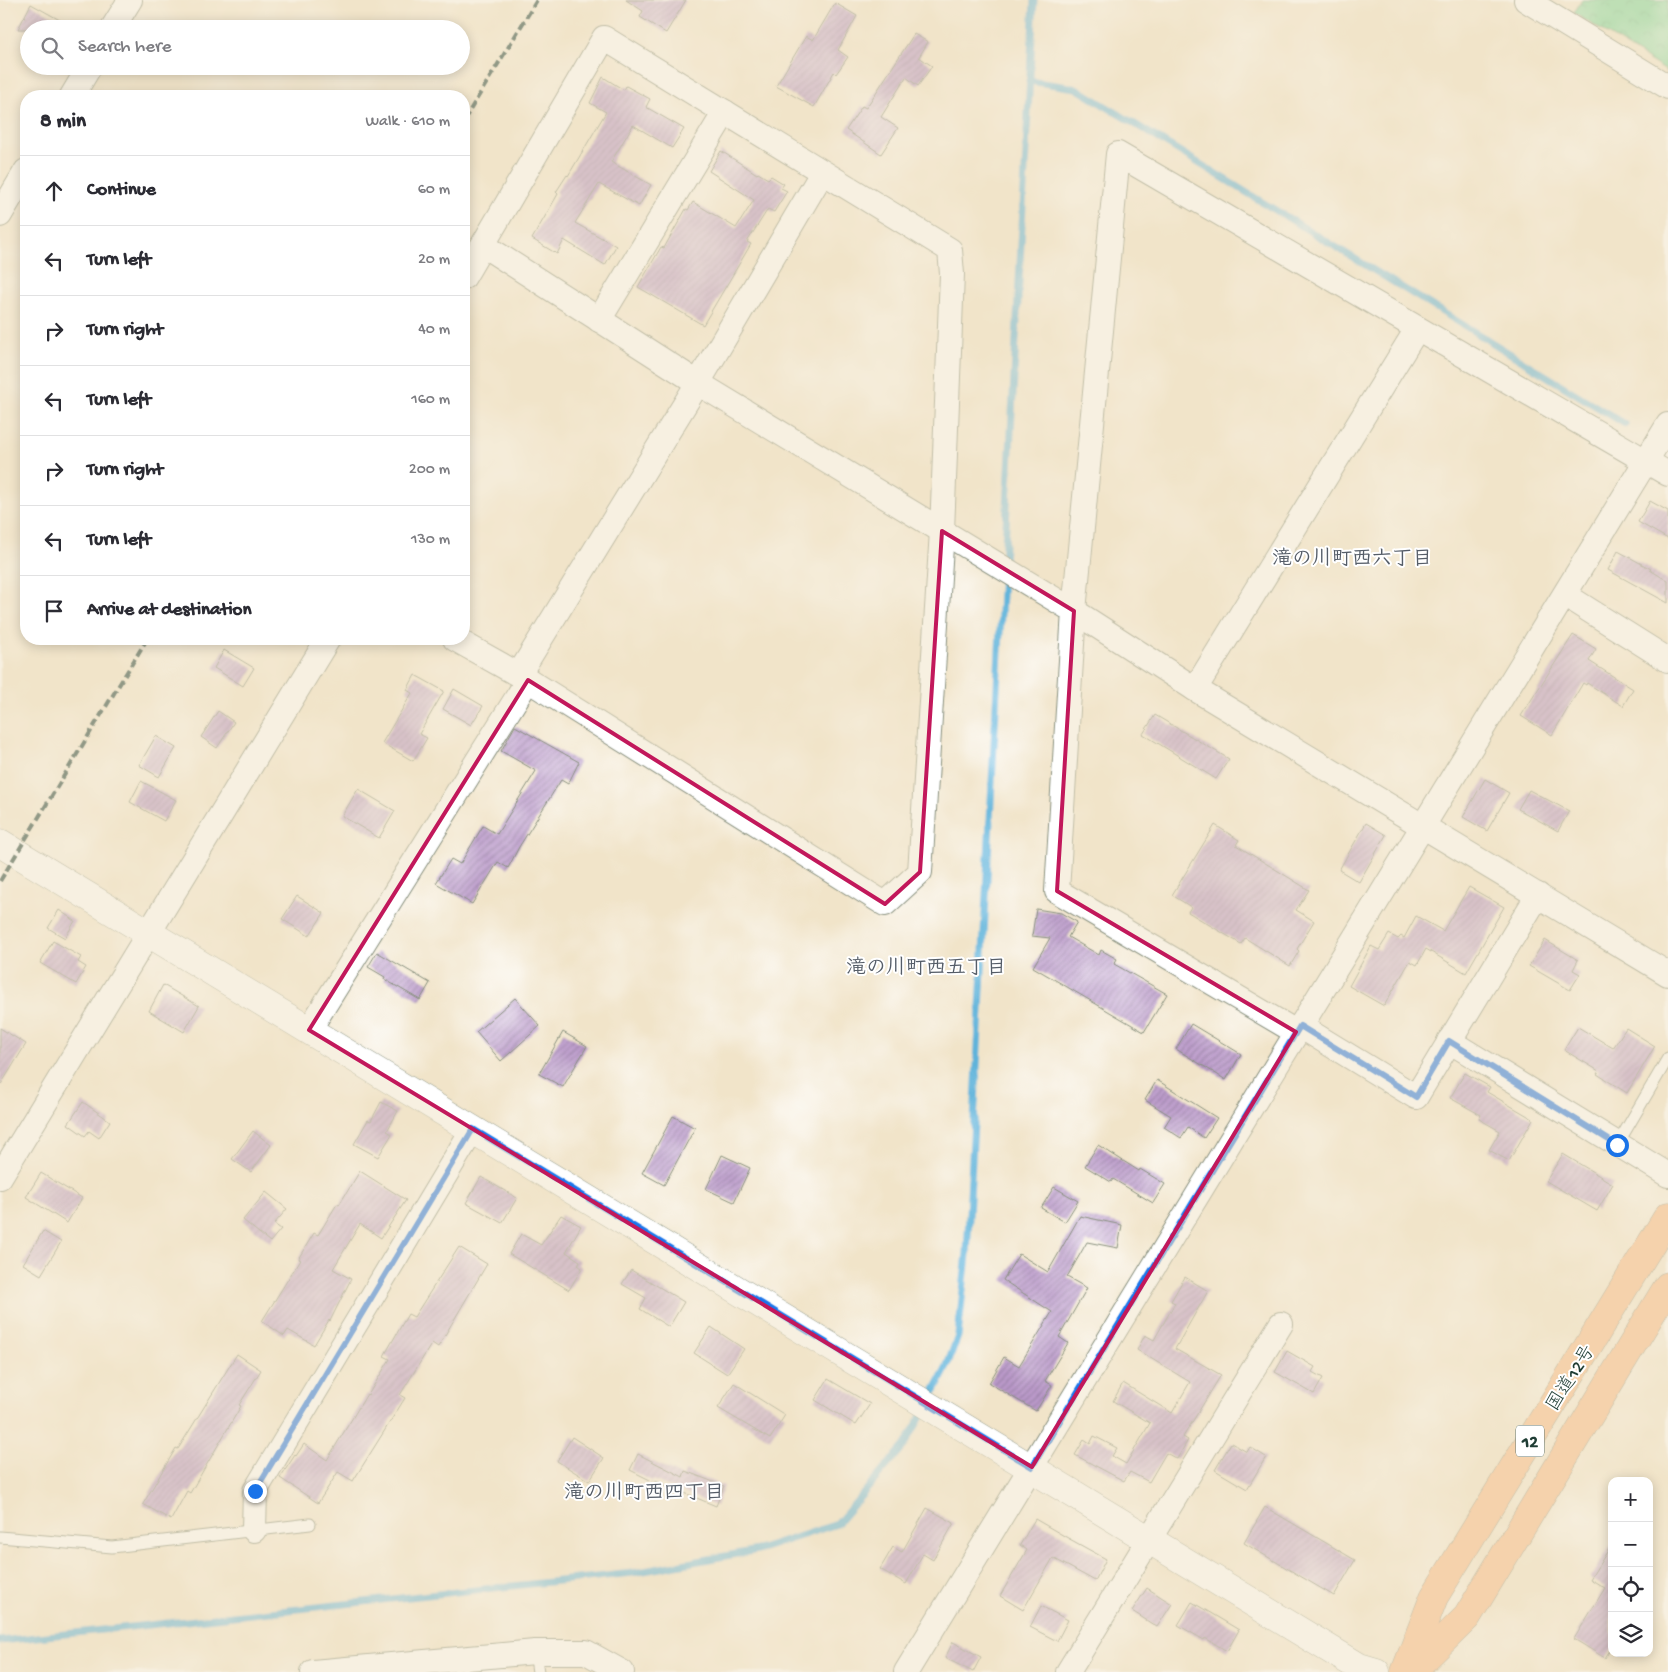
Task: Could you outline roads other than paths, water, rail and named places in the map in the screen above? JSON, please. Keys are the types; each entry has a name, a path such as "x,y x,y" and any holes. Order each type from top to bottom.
{"highway":[{"name":"国道12号","path":"1405,1672 1434,1597 1668,1216"},
{"name":"国道12号","path":"1410,1672 1467,1617 1668,1286"}],"street":[{"path":"118,20 130,0"},
{"path":"1537,3 1668,86"},
{"path":"467,645 524,677 885,904 920,872 942,531 952,274 950,250 604,38 470,267"},
{"path":"76,90 85,75"},
{"path":"599,320 725,112"},
{"path":"1538,895 1416,1097 1058,891 1074,611 1118,154 1668,474"},
{"path":"309,1030 524,677 822,173"},
{"path":"0,215 20,181"},
{"path":"483,245 698,383 1074,611 1195,690 1668,974"},
{"path":"1195,690 1417,329"},
{"path":"906,1672 1668,425"},
{"path":"1565,595 1668,660"},
{"path":"0,1178 324,645"},
{"path":"0,843 1359,1667 1376,1672"},
{"path":"1449,1041 1668,1175"},
{"path":"254,1530 255,1491 473,1129"},
{"path":"1068,1672 1281,1324"},
{"path":"321,1672 536,1662 586,1652 622,1672"}],"lane":[{"path":"1617,1145 1668,1058"},
{"path":"0,1537 112,1547 310,1524"}],"waterway":[{"path":"1004,564 1034,0"},
{"path":"1029,81 1076,88 1625,424"},
{"path":"929,1401 945,1371 958,1336 967,1254 1003,575"},
{"path":"0,1641 633,1573 758,1550 837,1524 905,1445 924,1411"}],"railway":[{"path":"470,110 537,0"},
{"path":"0,881 143,645"}],"district":[{"name":"滝の川町西六丁目","path":"1352,557"},
{"name":"滝の川町西五丁目","path":"926,966"},
{"name":"滝の川町西四丁目","path":"644,1491"}]}
